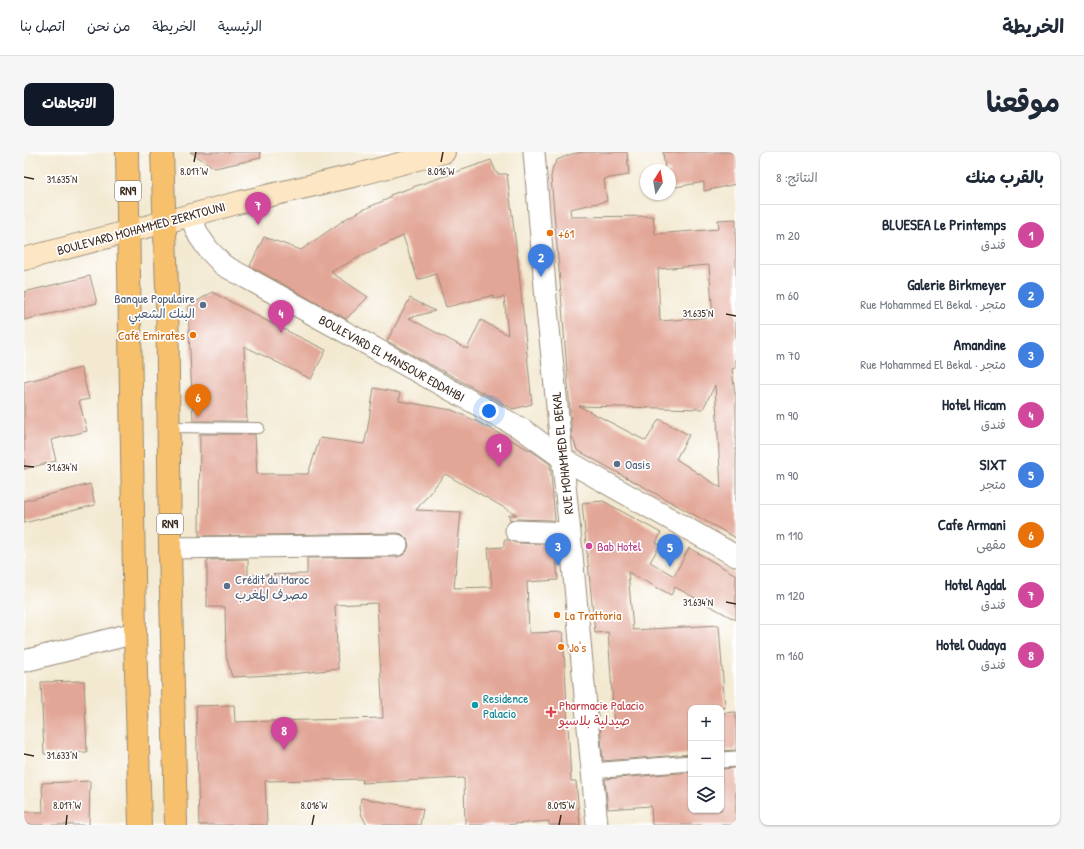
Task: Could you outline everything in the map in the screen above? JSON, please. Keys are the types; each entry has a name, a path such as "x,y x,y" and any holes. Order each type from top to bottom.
{"main road":[{"name":"RN9","path":"127,152 135,633 140,825"},
{"name":"RN9","path":"162,152 167,287 170,548 176,825"},
{"name":"BOULEVARD MOHAMMED ZERKTOUNI","path":"24,259 241,202 357,175 444,152"}],"street":[{"name":"RUE MOHAMMED EL BEKAL","path":"534,152 546,299 570,533 597,825"},
{"name":"BOULEVARD EL MANSOUR EDDAHBI","path":"190,216 208,249 223,265 522,429 562,458 736,556"},
{"path":"516,531 570,533"},
{"path":"170,548 397,546"},
{"path":"24,662 135,633"},
{"path":"724,760 736,759"},
{"path":"592,771 688,763"}],"lane":[{"path":"169,427 259,428"}],"building":[{"path":"190,152 260,152 261,158 215,168"},
{"path":"583,152 627,152 629,175 604,179 607,201 570,209 571,217 653,216 655,234 719,229 718,220 736,219 736,368 732,369 736,394 736,538 577,450 572,436 551,177 553,167 557,160 572,154","holes":["709,265 713,317 660,321 658,269","715,385 721,488 676,459 689,435 659,419 646,441 579,406 703,409"]},
{"path":"663,152 736,152 736,184 704,191 704,182 676,187 676,164 664,164"},
{"path":"491,160 497,174 507,174 518,262 532,404 513,409 387,341 410,298 435,311 409,318 467,349 481,320 508,335 504,297 492,299 494,295 446,307 436,274 418,280 403,236 331,272 368,297 346,319 250,266 264,237 301,250 347,218 390,198 390,195"},
{"path":"90,276 97,303 24,320 24,292"},
{"path":"212,292 326,350 311,379 244,346 247,421 193,421 188,307"},
{"path":"81,368 89,399 79,401 87,431 51,440 56,461 24,469 24,382"},
{"path":"374,388 400,393 399,401 452,410 478,422 533,452 550,464 555,520 516,519 510,521 509,515 517,515 445,474 416,510 461,512 454,588 492,587 488,548 504,547 504,540 509,540 516,543 555,544 558,580 527,582 529,633 563,632 571,781 576,781 580,825 549,825 549,821 504,825 465,825 464,778 362,783 363,779 265,781 267,825 199,825 196,706 234,705 235,722 383,718 377,603 335,605 338,669 291,674 232,677 226,655 225,607 207,607 207,560 248,559 248,575 307,574 307,558 397,557 403,555 407,551 409,545 407,539 402,534 397,533 199,536 200,434 255,434 257,474 308,474 320,438 364,444"},
{"path":"90,484 95,505 24,523 24,501"},
{"path":"603,501 661,533 656,543 660,545 650,562 674,576 689,548 736,575 736,620 675,587 671,595 628,572 633,630 719,625 725,708 724,705 688,705 688,754 603,761 600,723 614,722 608,632 595,633 582,503"},
{"path":"84,681 87,752 44,754 41,682"},
{"path":"736,712 736,750 724,751 724,713"},
{"path":"736,768 736,825 652,825 651,806 608,809 605,779 688,772 688,813 724,813 724,769"},
{"path":"90,781 89,825 24,825 24,812 43,812 42,783"},
{"path":"361,798 423,809 420,825 367,825 362,816 360,807"}],"place":[{"name":"Hotel Agdal","path":"258,225"},
{"name":"+61","path":"550,233"},
{"name":"Galerie Birkmeyer","path":"541,277"},
{"name":"Banque Populaire البنك الشعبي","path":"203,305"},
{"name":"Hotel Hicam","path":"281,333"},
{"name":"Café Emirates","path":"193,335"},
{"name":"Cafe Armani","path":"198,417"},
{"name":"Oasis","path":"617,464"},
{"name":"BLUESEA Le Printemps","path":"499,467"},
{"name":"Bab Hotel","path":"589,546"},
{"name":"Amandine","path":"558,566"},
{"name":"SIXT","path":"670,567"},
{"name":"Crédit du Maroc مصرف المغرب","path":"227,586"},
{"name":"La Trattoria","path":"557,615"},
{"name":"Jo's","path":"561,647"},
{"name":"Residence Palacio","path":"475,705"},
{"name":"Pharmacie Palacio صيدلية بلاسيو","path":"551,712"},
{"name":"Hotel Oudaya","path":"284,750"}]}
